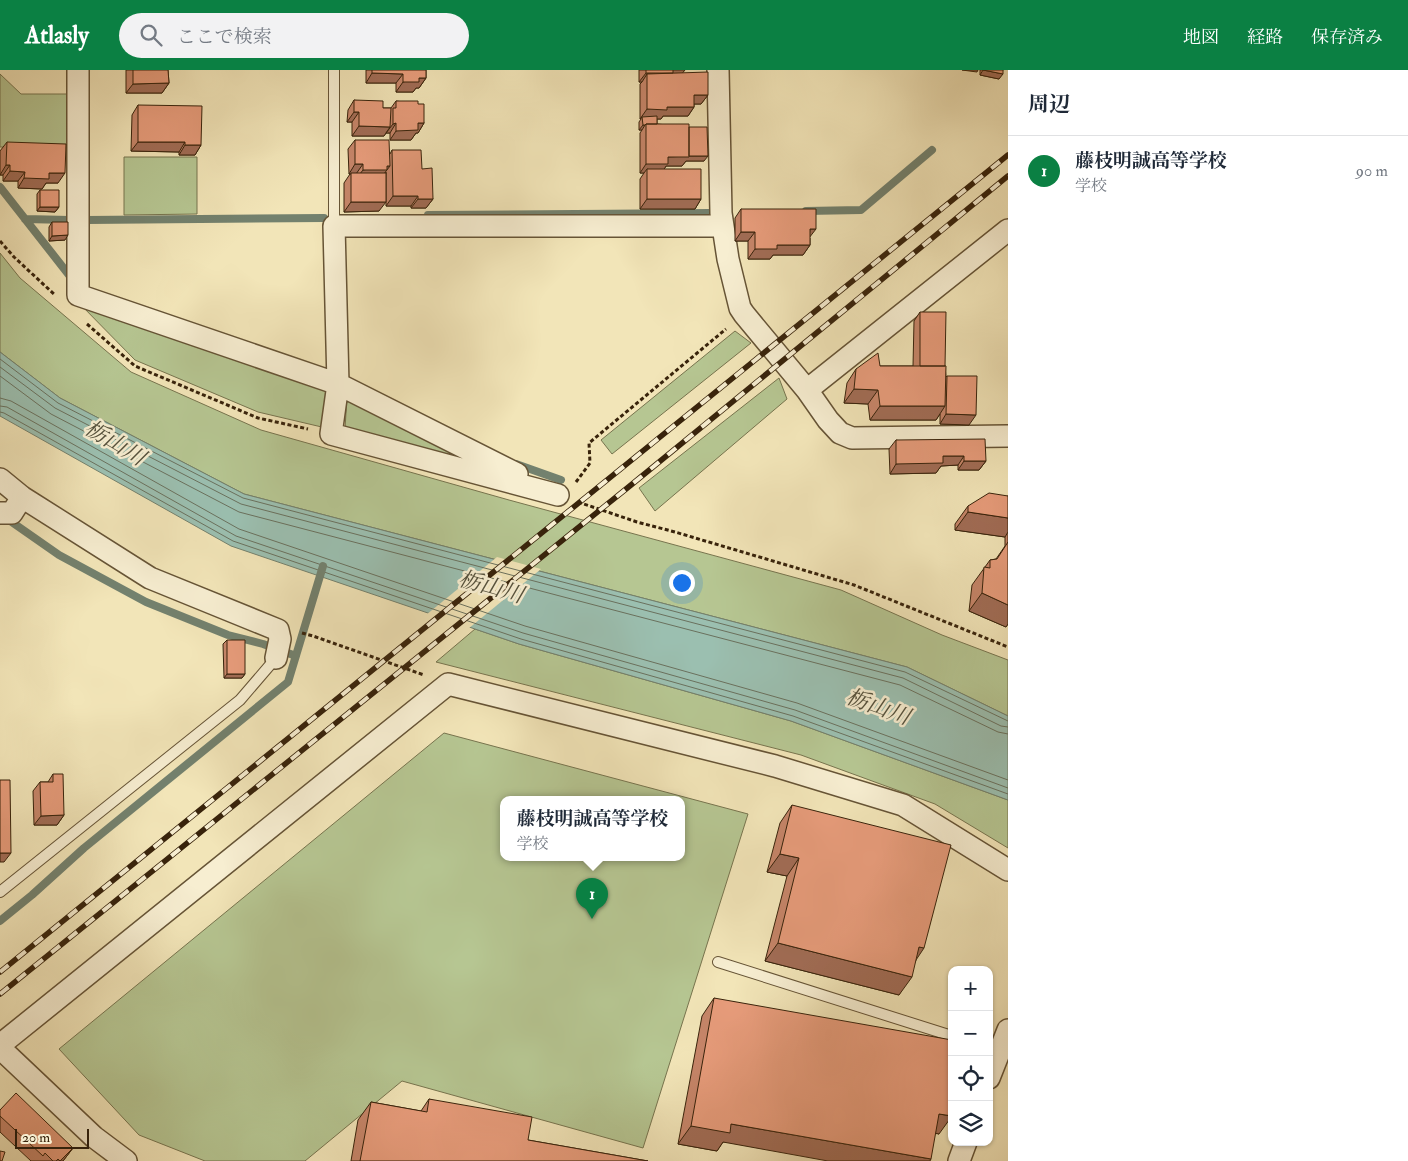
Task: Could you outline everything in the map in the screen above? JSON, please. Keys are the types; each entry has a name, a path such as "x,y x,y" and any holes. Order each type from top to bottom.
{"street":[{"path":"78,70 78,295 338,384 558,495"},
{"path":"718,70 721,213 728,259 740,308 744,314 840,433 852,438 1008,436"},
{"path":"558,495 331,434 338,384 334,226 723,226"},
{"path":"807,390 1008,230"},
{"path":"0,479 11,508 150,578 278,630 278,649"},
{"path":"126,1161 94,1136 0,1046 448,684 776,766 903,805 1008,870"},
{"path":"993,1067 1008,1030"},
{"path":"960,1161 965,1146"}],"lane":[{"path":"334,70 334,226"},
{"path":"0,892 240,700 278,649"},
{"path":"718,962 948,1035"}],"path":[{"path":"0,241 14,257 58,298"},
{"path":"558,495 575,485 590,463 589,443 744,314"},
{"path":"86,323 135,366 258,418 331,434"},
{"path":"558,495 637,522 854,585 1008,647"},
{"path":"308,634 448,684"}],"green space":[{"path":"0,74 21,94 70,94 72,148 0,147"},
{"path":"124,157 197,157 197,214 124,215"},
{"path":"0,253 20,278 131,372 261,430 509,500 841,590 942,635 1008,660 1008,716 907,667 244,494 60,398 0,352"},
{"path":"77,301 332,387 326,428 258,412 135,360"},
{"path":"735,331 751,343 612,454 601,440"},
{"path":"779,378 787,399 655,511 639,488"},
{"path":"347,396 490,469 345,429"},
{"path":"475,629 519,644 791,721 1008,800 1008,848 935,804 801,755 436,662"},
{"path":"444,733 680,796 500,796 500,861 685,861 685,797 748,814 643,1148 402,1081 305,1161 205,1161 139,1135 59,1049"}],"water":[{"name":"栃山川","path":"0,352 60,398 244,494 907,667 1008,716 1008,800 791,721 519,644 231,546 0,416"}],"pier":[{"path":"497,557 541,569 468,629 426,615"}],"building":[{"path":"133,70 168,70 169,83 133,84"},
{"path":"372,70 426,70 426,78 419,78 419,82 403,82 403,74 372,73"},
{"path":"646,70 673,70 673,73 646,73"},
{"path":"983,70 1003,70 1003,74"},
{"path":"708,72 708,95 694,95 694,107 667,107 667,110 647,109 647,74"},
{"path":"354,100 383,101 383,108 391,108 390,127 359,126 359,112 354,112"},
{"path":"396,101 418,101 418,104 424,104 424,123 418,123 418,130 396,131 396,123 393,124 393,108 396,108"},
{"path":"138,105 202,106 201,145 185,145 185,142 138,142"},
{"path":"657,116 657,124 643,125 642,117"},
{"path":"646,124 689,124 689,157 668,157 668,164 646,164"},
{"path":"689,127 707,127 708,156 689,156"},
{"path":"355,140 389,140 390,166 387,166 387,170 363,170 363,164 355,164"},
{"path":"7,142 66,144 65,173 49,173 49,179 24,178 25,172 10,171 10,165 6,165"},
{"path":"392,150 421,150 422,169 432,168 433,199 418,199 418,196 393,196"},
{"path":"647,169 701,169 701,199 647,199"},
{"path":"351,173 386,173 386,202 351,202"},
{"path":"40,190 59,190 59,207 40,207"},
{"path":"741,209 816,209 816,229 810,229 810,245 777,245 777,249 755,249 755,232 741,232"},
{"path":"52,222 68,222 68,235 52,236"},
{"path":"920,312 946,312 945,366 920,366"},
{"path":"878,353 880,366 946,366 945,406 880,406 878,390 854,389 856,369"},
{"path":"947,376 977,376 976,415 946,414"},
{"path":"985,439 986,461 964,461 964,456 943,456 943,463 896,464 896,440"},
{"path":"989,493 1008,496 1008,518 968,512 968,506"},
{"path":"1008,542 1008,605 982,593 984,567 990,568 990,560 997,559"},
{"path":"227,640 245,640 245,674 227,674"},
{"path":"53,774 63,774 64,815 41,816 40,782 53,782"},
{"path":"0,780 10,780 11,853 0,853"},
{"path":"792,805 951,845 924,948 919,947 912,977 778,943 799,858 780,854"},
{"path":"714,998 948,1039 948,1115 939,1114 931,1159 731,1124 730,1133 691,1126"},
{"path":"16,1093 73,1148 60,1161 58,1159 53,1161 45,1153 43,1156 0,1116 0,1110"},
{"path":"429,1099 532,1117 528,1140 648,1161 360,1161 371,1102 427,1112"},
{"path":"0,1151 5,1152 2,1161 0,1161"}],"waterway":[{"path":"806,211 861,210 932,150"},
{"path":"0,187 69,275"},
{"path":"428,215 710,213"},
{"path":"87,220 324,218"},
{"path":"25,219 69,220"},
{"path":"516,464 561,480"},
{"path":"6,518 59,555 146,602 228,635 263,644 296,656"},
{"path":"0,921 84,848 288,682 323,566"}],"railway":[{"path":"0,972 1008,155"},
{"path":"0,994 631,485 1008,176"}],"place":[{"name":"藤枝明誠高等学校","path":"592,919"}]}
